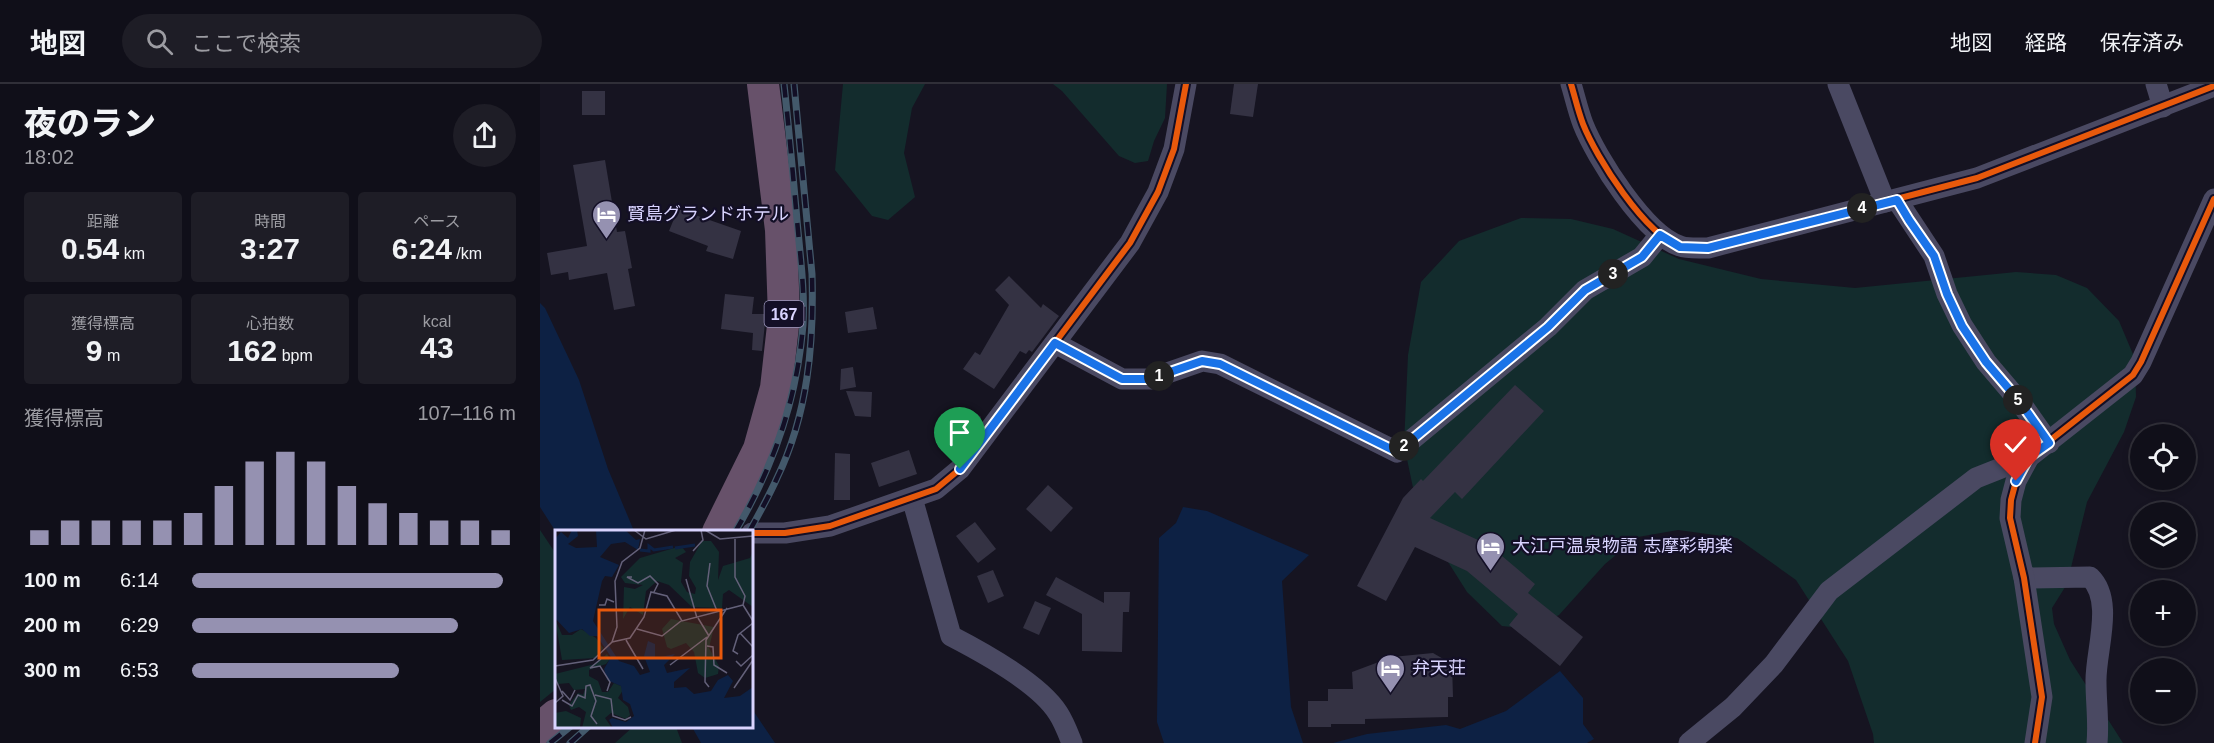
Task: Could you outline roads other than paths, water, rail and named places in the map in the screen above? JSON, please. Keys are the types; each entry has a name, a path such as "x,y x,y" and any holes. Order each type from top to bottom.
{"highway":[{"name":"167","path":"731,530 759,449 776,388 784,317 781,230 763,84"},
{"path":"540,728 555,717"}],"street":[{"path":"753,531 785,533 830,526 936,489 960,469 1130,243 1158,192 1174,149 1186,84"},
{"path":"1571,84 1583,124 1608,172 1660,235 1680,247 1708,248 1977,178 2214,86"},
{"path":"1838,84 1891,201 1909,220 1934,256 1947,294 1962,326 1986,362 2020,402 2049,443"},
{"path":"2156,84 2163,107"},
{"path":"1689,743 1733,707 1774,664 1829,591 1976,478 2029,457 2133,375 2214,200"},
{"path":"1055,343 1122,379 1150,379 1202,361 1220,364 1397,452 1548,327 1585,290 1642,257 1660,235"},
{"path":"2029,457 2016,481 2011,500 2010,518 2024,578 2042,697 2035,743"},
{"path":"912,498 951,636 990,657 1046,698 1058,713 1072,743"},
{"path":"2024,578 2090,577 2100,591 2103,606 2096,680 2097,743"}],"water":[{"path":"540,303 545,308 579,380 608,469 634,530 555,530 540,507"},
{"path":"1183,507 1207,511 1309,555 1282,581 1291,707 1303,743 1164,743 1157,722 1159,538 1176,523"},
{"path":"1560,671 1583,698 1583,724 1594,739 1587,743 1333,743 1367,734 1446,725 1460,729 1506,711"},
{"path":"753,710 775,743 701,743 693,728 753,728"}],"railway":[{"path":"736,530 772,458 789,407 800,353 803,325 802,272 784,84"},
{"path":"750,530 771,492 796,429 810,352 812,274 794,84"},
{"path":"550,743 569,728"},
{"path":"570,743 587,728"}],"place":[{"name":"賢島グランドホテル","path":"606,240"},
{"name":"大江戸温泉物語 志摩彩朝楽","path":"1491,572"},
{"name":"弁天荘","path":"1391,694"}]}
